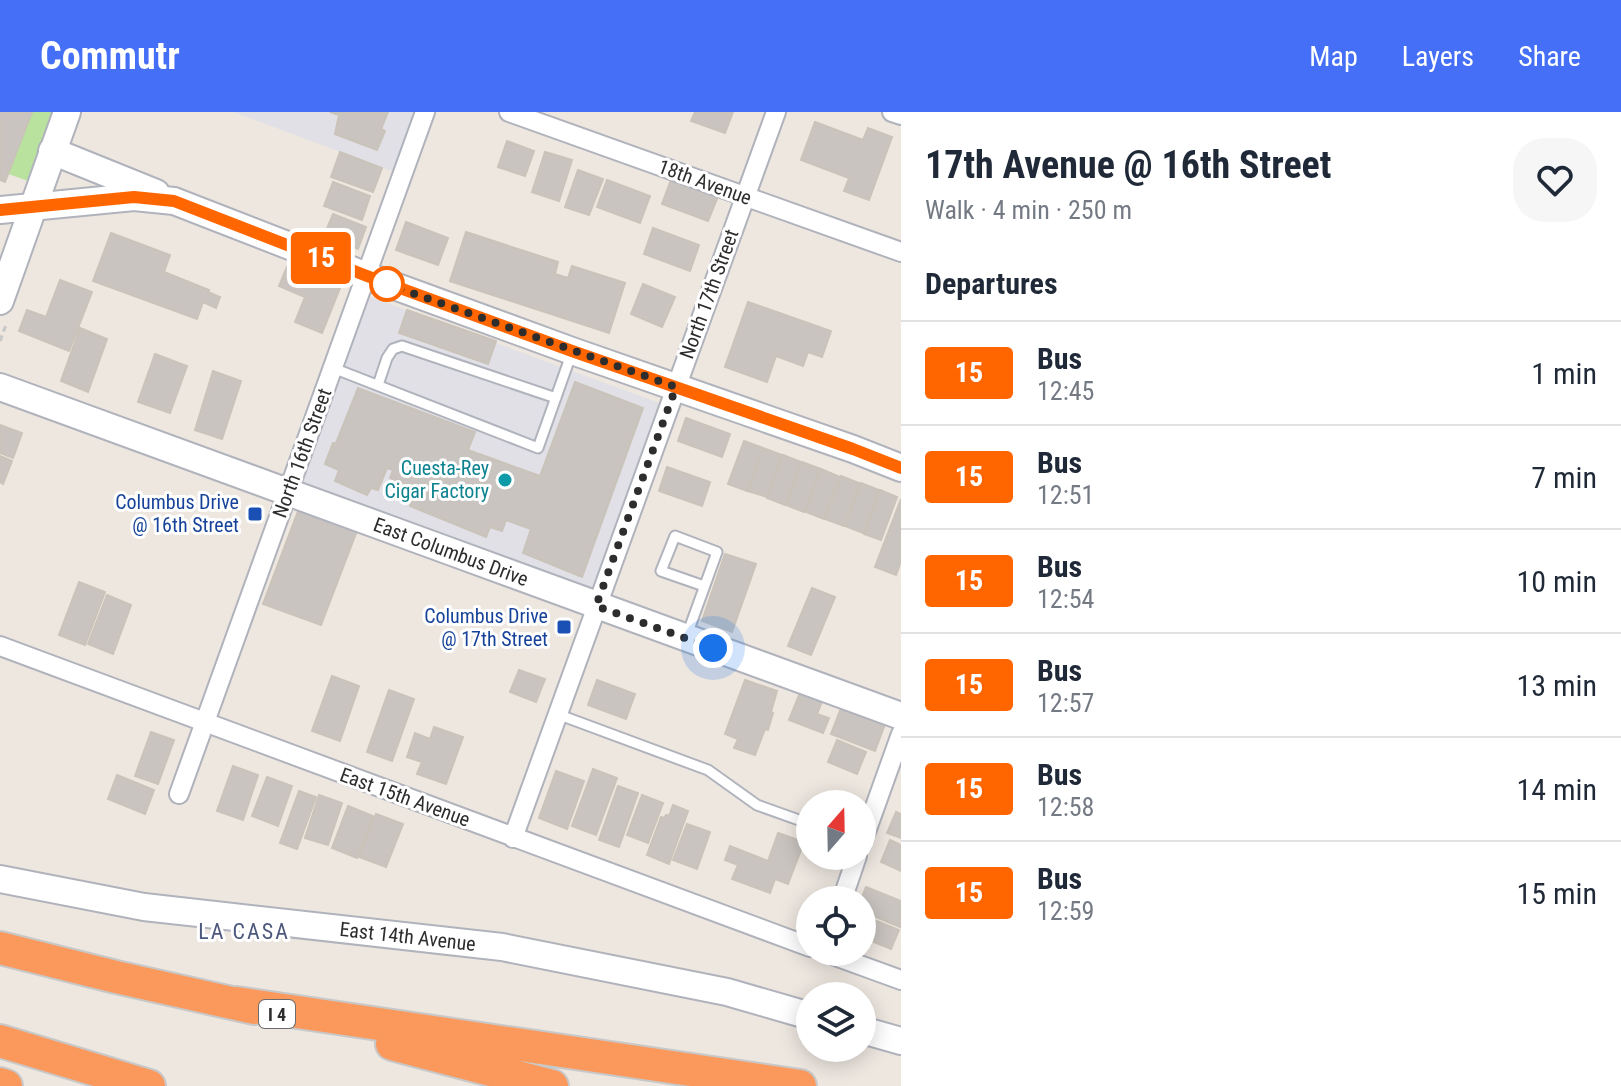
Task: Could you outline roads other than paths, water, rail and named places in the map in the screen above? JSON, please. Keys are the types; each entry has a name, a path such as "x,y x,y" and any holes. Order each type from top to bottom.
{"highway":[{"name":"I 4","path":"0,948 236,1003 552,1086"},
{"path":"236,1003 800,1086"},
{"path":"0,1041 149,1086"},
{"path":"0,1084 6,1086"}],"main road":[{"path":"0,301 67,112"},
{"path":"52,151 367,276 901,468"},
{"path":"0,210 134,197 174,201"},
{"name":"East Columbus Drive","path":"0,387 901,716"},
{"name":"East 14th Avenue","path":"0,879 144,907 502,947 727,992 796,1012"},
{"path":"876,1034 901,1041"}],"street":[{"name":"North 16th Street","path":"179,794 425,112"},
{"name":"18th Avenue","path":"509,112 901,252"},
{"name":"North 17th Street","path":"513,838 776,112"},
{"path":"892,112 901,115"},
{"name":"East 15th Avenue","path":"0,646 796,942"},
{"path":"876,804 901,734"},
{"path":"862,966 901,980"}],"lane":[{"path":"378,385 387,358 393,349 402,346 556,398"},
{"path":"333,368 538,448 572,351"},
{"path":"686,639 717,552 675,536 661,571 704,586"},
{"path":"557,714 708,770 757,805 796,819"}],"place":[{"name":"Cuesta-Rey Cigar Factory","path":"505,480"},
{"name":"Columbus Drive @ 16th Street","path":"255,514"},
{"name":"Columbus Drive @ 17th Street","path":"564,627"}],"district":[{"name":"LA CASA","path":"244,931"}]}
